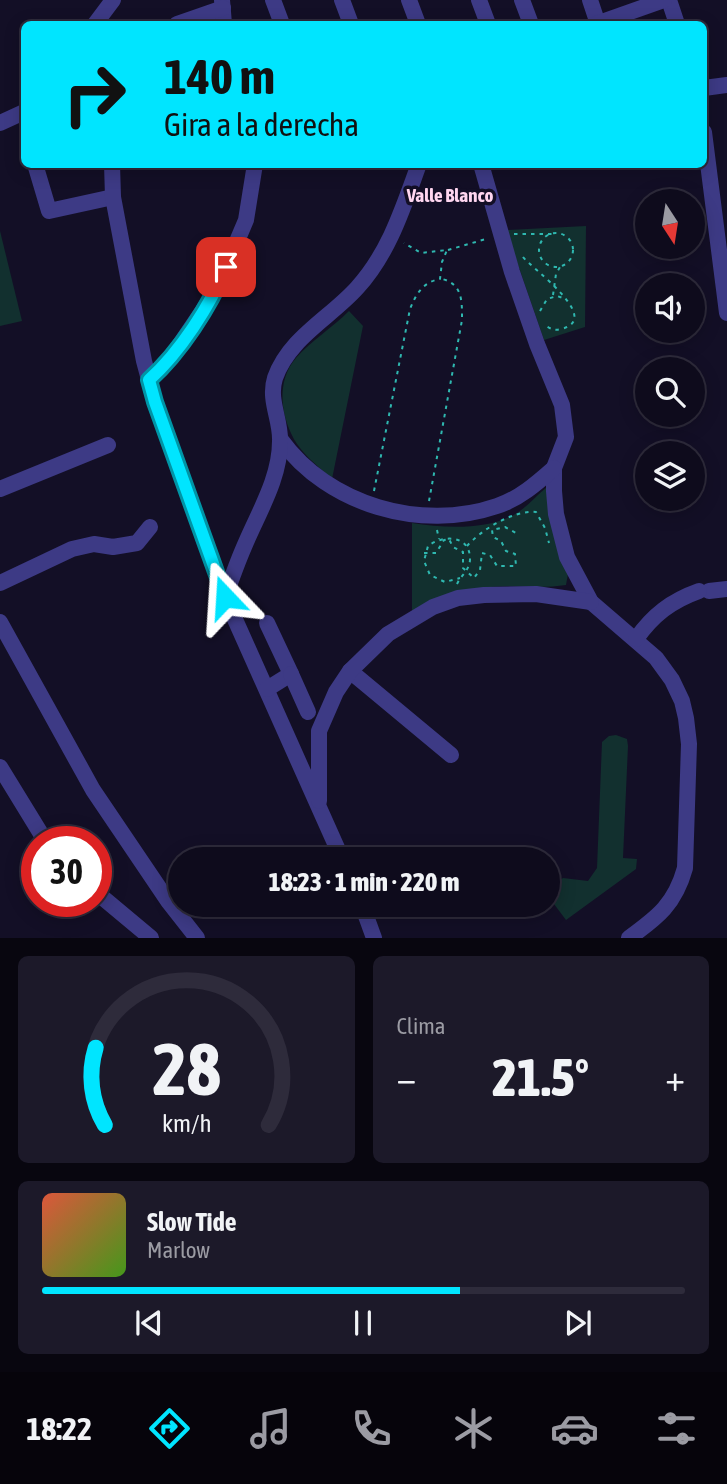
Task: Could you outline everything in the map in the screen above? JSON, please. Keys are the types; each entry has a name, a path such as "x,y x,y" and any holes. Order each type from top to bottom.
{"street":[{"path":"97,21 113,0"},
{"path":"273,0 281,21"},
{"path":"342,0 350,21"},
{"path":"409,0 417,21"},
{"path":"479,0 487,21"},
{"path":"522,0 530,21"},
{"path":"590,0 596,21"},
{"path":"605,21 662,1 675,21"},
{"path":"188,21 223,11"},
{"path":"707,88 727,85"},
{"path":"0,123 21,114"},
{"path":"707,152 724,265 727,313"},
{"path":"36,168 49,211 113,197"},
{"path":"112,168 113,197 155,402 225,597 336,847"},
{"path":"149,380 170,359 216,291 246,220 254,168"},
{"path":"225,597 243,547 274,478 281,440 273,408 274,379 292,347 357,288 378,259 391,235 417,168"},
{"path":"482,168 516,284 562,405 566,437 554,468 554,491 558,525 567,557 591,603 636,639 666,670 677,690 686,718 689,744 687,855 681,885 670,904 629,938"},
{"path":"281,440 307,470 341,493 397,511 427,516 462,515 498,506 527,491 554,468"},
{"path":"0,489 108,445"},
{"path":"274,478 307,470"},
{"path":"0,583 72,550 94,544 113,547 137,543 150,527"},
{"path":"562,597 576,578"},
{"path":"636,639 662,608 679,598 704,591 727,589"},
{"path":"319,809 319,731 336,692 378,642 410,619 458,598 536,593 591,603"},
{"path":"0,622 93,790 197,938"},
{"path":"267,623 307,712"},
{"path":"351,671 451,755"},
{"path":"267,689 291,674"},
{"path":"285,727 305,733 319,731"},
{"path":"0,767 36,826"},
{"path":"112,906 150,938"},
{"path":"366,917 374,938"}],"path":[{"path":"516,243 511,234 552,234 566,237 572,245 570,261 560,267 556,274 552,297"},
{"path":"552,234 544,239 540,248 542,259 556,274"},
{"path":"391,235 421,253 447,250 496,236"},
{"path":"440,279 447,250"},
{"path":"520,253 536,271 555,285 574,312 568,326 553,330 543,324"},
{"path":"550,266 560,267"},
{"path":"370,503 410,309 415,296 422,288 431,281 440,279 455,285 461,294 462,320 427,516"},
{"path":"540,313 543,303 552,297 566,299"},
{"path":"535,307 539,319"},
{"path":"487,522 519,510"},
{"path":"466,547 484,530 521,513 532,511 536,512 545,527 551,552"},
{"path":"424,553 436,553 444,540 449,539 453,547 463,552 462,565 474,578 480,570 482,553 490,555 498,566 516,566 515,554 506,551 502,541 493,537 492,530 505,527 516,533"},
{"path":"438,529 439,538"},
{"path":"439,538 454,538 466,547 470,560 466,571 453,581 437,580 426,569 424,553 428,546 439,538"}],"green space":[{"path":"586,226 585,327 544,340 506,230"},
{"path":"0,231 22,321 0,326"},
{"path":"349,311 363,326 332,479 297,444 284,412 283,389 289,368 296,358"},
{"path":"547,487 568,574 566,585 507,586 473,590 412,613 412,523 466,527 493,523 517,513"},
{"path":"616,735 627,739 623,858 637,859 636,869 566,920 560,912 560,880 563,878 588,881 597,868 602,742 609,736"}],"district":[{"name":"Valle Blanco","path":"450,195"}],"route":[{"path":"225,597 149,380 170,359 216,291 226,267"}]}
